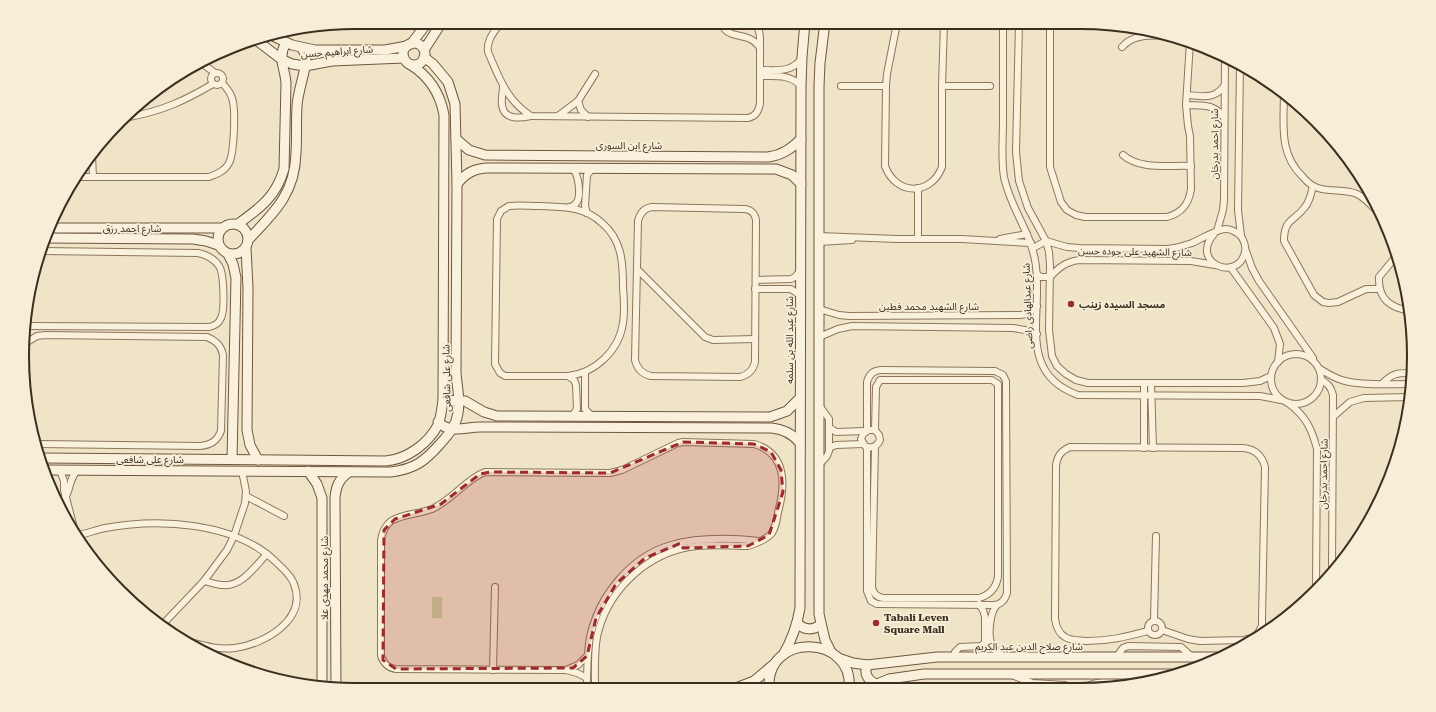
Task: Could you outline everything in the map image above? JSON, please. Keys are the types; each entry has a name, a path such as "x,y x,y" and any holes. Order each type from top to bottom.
{"street":[{"path":"422,29 403,51 408,62 419,64 438,29"},
{"path":"496,29 489,40 487,46 488,52 503,86 515,103 531,116"},
{"path":"725,29 734,35 752,40 760,48"},
{"path":"503,86 502,106 507,114 516,118 531,116 748,118 754,116 758,111 760,73 758,29"},
{"name":"شارع عبد الله بن سلمه","path":"783,655 790,644 800,608 801,86 804,29"},
{"path":"824,29 819,86 819,614 820,624 825,640 844,666 848,675 849,683"},
{"path":"895,29 886,86 885,166 888,174 894,181 905,187 918,188 926,186 934,181 939,175 942,166 944,29"},
{"name":"شارع عبدالهادى راضى","path":"1003,29 1003,165 1008,190 1032,245 1038,275 1036,343 1040,362 1044,370 1059,386 1078,395 1260,396 1282,400"},
{"path":"1019,29 1016,167 1023,195 1046,241 1050,265 1049,330 1052,356 1058,366 1066,374 1076,380 1088,383 1244,383 1260,381 1271,376"},
{"path":"1050,29 1049,159 1052,176 1061,202 1068,210 1076,215 1085,217 1167,217 1175,215 1187,204 1190,197 1191,166 1190,136 1186,105 1190,48"},
{"path":"1122,47 1127,41 1133,38 1153,37"},
{"name":"شارع ابراهيم حسن","path":"278,38 302,48 315,50 385,50 409,45"},
{"name":"شارع ابراهيم حسن","path":"260,43 281,59 292,64 305,66 332,61 408,62"},
{"path":"238,224 269,199 278,185 284,169 286,83 281,53 286,43"},
{"path":"409,45 418,44 424,53"},
{"path":"248,239 276,210 285,197 291,183 295,168 297,108 306,57 302,48"},
{"name":"شارع على شافعى","path":"50,470 391,472 411,468 428,457 453,430 457,418 459,400 456,370 456,115 452,92 441,72 424,53"},
{"path":"760,73 790,69 802,58"},
{"name":"شارع على شافعى","path":"45,458 379,461 397,459 407,455 424,443 433,432 438,422 443,400 444,115 441,100 434,86 420,70 408,62"},
{"name":"شارع احمد بدرخان","path":"1215,232 1223,210 1224,200 1225,63"},
{"path":"206,66 215,73 222,75 224,78 222,83"},
{"path":"1230,268 1276,332 1280,344 1278,362 1271,376 1273,390 1282,400 1288,403 1296,405 1304,404 1311,400 1317,395 1320,388 1322,380 1320,369 1259,280 1252,268 1245,243 1241,236 1238,210 1240,71"},
{"path":"213,84 210,78 215,73"},
{"path":"760,73 785,76 794,80 801,86"},
{"path":"558,116 578,101 595,74"},
{"path":"134,116 165,108 185,100 213,84 219,85 222,83"},
{"path":"82,177 209,177 217,174 224,169 229,162 233,147 234,106 230,93 222,83"},
{"path":"841,86 886,86"},
{"path":"942,86 990,86"},
{"path":"1186,95 1214,95 1220,92 1224,86"},
{"path":"578,101 581,110 588,117"},
{"path":"1284,101 1285,151 1300,175 1313,186 1357,194 1370,205"},
{"path":"1186,105 1208,106 1215,108 1224,118"},
{"name":"شارع ابن السورى","path":"456,139 469,150 485,155 682,157 776,156 789,150 801,139"},
{"path":"1123,155 1128,160 1141,165 1191,166"},
{"path":"559,156 559,167"},
{"path":"682,157 682,168"},
{"path":"92,164 92,177"},
{"path":"457,184 469,172 477,169 559,167 776,168 792,175 801,184"},
{"path":"569,208 575,205 578,199 578,175 572,168"},
{"path":"587,213 585,206 587,175 594,168"},
{"path":"1313,186 1309,202 1305,208 1288,222 1284,234 1284,240 1314,294 1323,302 1329,303 1338,302 1366,289 1379,289"},
{"path":"918,188 918,239"},
{"path":"513,206 569,208 587,213 599,220 609,229 618,244 623,262 624,314 621,334 611,352 585,373 568,376 505,376 497,369 495,359 496,223 498,214 504,208 513,206"},
{"path":"652,207 746,209 754,214 756,220 756,280 754,366 750,372 744,376 651,376 643,374 638,368 635,360 638,221 644,210 652,207"},
{"path":"246,248 241,253 234,255 222,251 218,245 218,233 226,225 232,224 238,224 247,233 247,430 250,445 258,460"},
{"name":"شارع احمد رزق","path":"55,228 222,228"},
{"path":"1241,236 1234,231 1225,229 1215,232 1209,239 1206,246 1207,253 1210,260 1215,265 1222,268 1230,268 1238,264 1246,251"},
{"name":"شارع الشهيد على جوده حسن","path":"1046,241 1067,247 1079,248 1168,249 1180,247 1215,232"},
{"path":"994,240 1027,234"},
{"name":"شارع احمد رزق","path":"51,238 193,239 218,245"},
{"path":"819,239 839,241 860,238 994,240 1032,245 1046,241"},
{"path":"31,326 209,327 218,322 222,316 222,270 215,260 204,254 46,251"},
{"path":"228,254 233,264 236,278 232,459"},
{"name":"شارع الشهيد على جوده حسن","path":"1050,277 1062,265 1070,261 1079,260 1191,261 1215,265"},
{"path":"1393,260 1379,277 1379,289 1382,296 1391,305 1403,309"},
{"path":"637,269 705,337 714,340 755,339"},
{"path":"756,280 791,279 799,273 801,269"},
{"path":"1038,275 1041,277 1050,277"},
{"path":"755,289 791,289 801,296"},
{"name":"شارع الشهيد محمد فطين","path":"819,310 849,316 1020,315 1027,314 1037,306"},
{"name":"شارع الشهيد محمد فطين","path":"819,337 838,328 852,326 1013,328 1037,334"},
{"path":"30,340 37,336 45,335 207,337 218,343 223,355 221,431 218,438 207,446 41,444"},
{"path":"1278,362 1293,354 1302,355 1316,363"},
{"path":"1040,362 1052,356"},
{"path":"1320,369 1334,378 1346,382 1405,384"},
{"path":"997,605 874,603 869,598 867,590 870,551 875,447 879,443 880,437 874,430 876,387 878,382 883,379 992,380 999,386 997,582 992,591 984,597 979,598 879,597 874,593 870,551 865,446 861,436 866,431 867,382 871,374 878,370 998,372 1005,378 1007,593 1004,600 993,610 991,617 992,644 999,653 1006,658"},
{"path":"929,370 929,380"},
{"path":"945,370 945,380"},
{"path":"585,373 585,409 593,416"},
{"path":"1382,384 1388,377 1394,374 1406,373"},
{"path":"568,376 576,382 577,408 572,416"},
{"name":"شارع احمد بدرخان","path":"1322,380 1331,388 1333,394 1332,564"},
{"path":"1144,383 1144,448"},
{"path":"1151,383 1153,448"},
{"path":"800,385 819,386"},
{"path":"222,386 234,390"},
{"path":"576,389 585,389"},
{"path":"222,394 234,390"},
{"path":"1334,416 1350,402 1364,398 1404,397"},
{"path":"443,400 466,401 478,410 490,415 770,417 787,411 800,398"},
{"name":"شارع احمد بدرخان","path":"1288,403 1298,410 1307,422 1317,449 1316,582"},
{"path":"818,466 827,456 830,448 829,419 819,404"},
{"path":"438,422 453,430 480,427 771,428 784,431 796,438 800,443"},
{"path":"830,428 836,432 874,430"},
{"path":"587,678 566,670 392,669 385,664 381,656 381,540 384,530 390,522 441,504 480,474 490,472 610,473 622,470 678,443 687,442 754,444 763,446 772,452 777,460 783,481 781,502 774,528 769,535 748,546 682,546 662,548 629,570 616,584 605,600 596,618 590,636 587,656 587,664 587,678 587,683"},
{"path":"830,448 836,445 875,447"},
{"path":"1242,640 1200,641 1160,632 1155,635 1150,632 1104,641 1072,640 1065,637 1060,632 1056,626 1055,619 1056,460 1059,454 1070,447 1249,449 1260,455 1264,461 1265,467 1262,626 1261,629"},
{"path":"287,471 288,460"},
{"path":"57,470 64,481 65,498 70,514"},
{"path":"65,498 69,490 72,477 78,470"},
{"path":"165,621 204,581 227,550 234,536 246,496 242,471"},
{"name":"شارع محمد مهدى علا","path":"308,471 317,484 322,498 322,681"},
{"name":"شارع محمد مهدى علا","path":"336,682 335,490 343,476 349,472"},
{"path":"246,496 284,516"},
{"path":"998,503 1006,503"},
{"path":"82,534 105,528 150,524 195,527 218,531 234,536 267,554 289,575 297,592 297,602 294,612 289,620 269,636 246,645 222,648 205,646"},
{"path":"1154,620 1156,536"},
{"path":"595,683 596,648 600,627 608,606 620,588 635,572 653,560 682,546"},
{"path":"204,581 222,585 236,583 243,579 267,554"},
{"path":"493,670 495,587"},
{"path":"979,598 979,605 983,610 985,617 984,644"},
{"path":"1151,646 1148,625 1154,620"},
{"path":"1154,620 1161,624 1159,646"},
{"path":"797,623 808,629 814,628 820,624"},
{"path":"954,657 955,652 960,647 981,646 984,644 988,647 992,644"},
{"name":"شارع صلاح الدين عبد الكريم","path":"783,655 802,646 817,647 853,663 868,665 923,658 954,657 1207,657"},
{"path":"1117,656 1126,647 1159,646 1181,647 1192,657"},
{"path":"749,683 766,673 783,655"},
{"path":"566,670 578,665 587,656"},
{"path":"770,683 771,672 776,663"},
{"path":"587,664 595,664"},
{"path":"868,665 866,671 870,683"},
{"path":"879,683 889,679 924,674 1157,674"},
{"path":"1012,674 1033,683"},
{"path":"1133,679 1138,674"}],"highlighted area":[{"path":"683,442 754,444 771,452 781,470 783,492 769,535 748,546 683,548 681,543 645,558 616,584 596,618 587,656 573,668 396,669 383,660 384,530 395,519 441,504 480,474 490,472 610,473"}],"green space":[{"path":"432,597 442,597 442,618 432,618"}],"place":[{"name":"مسجد السيده زينب","path":"1071,304"},
{"name":"Tabali Leven Square Mall","path":"876,623"}]}
